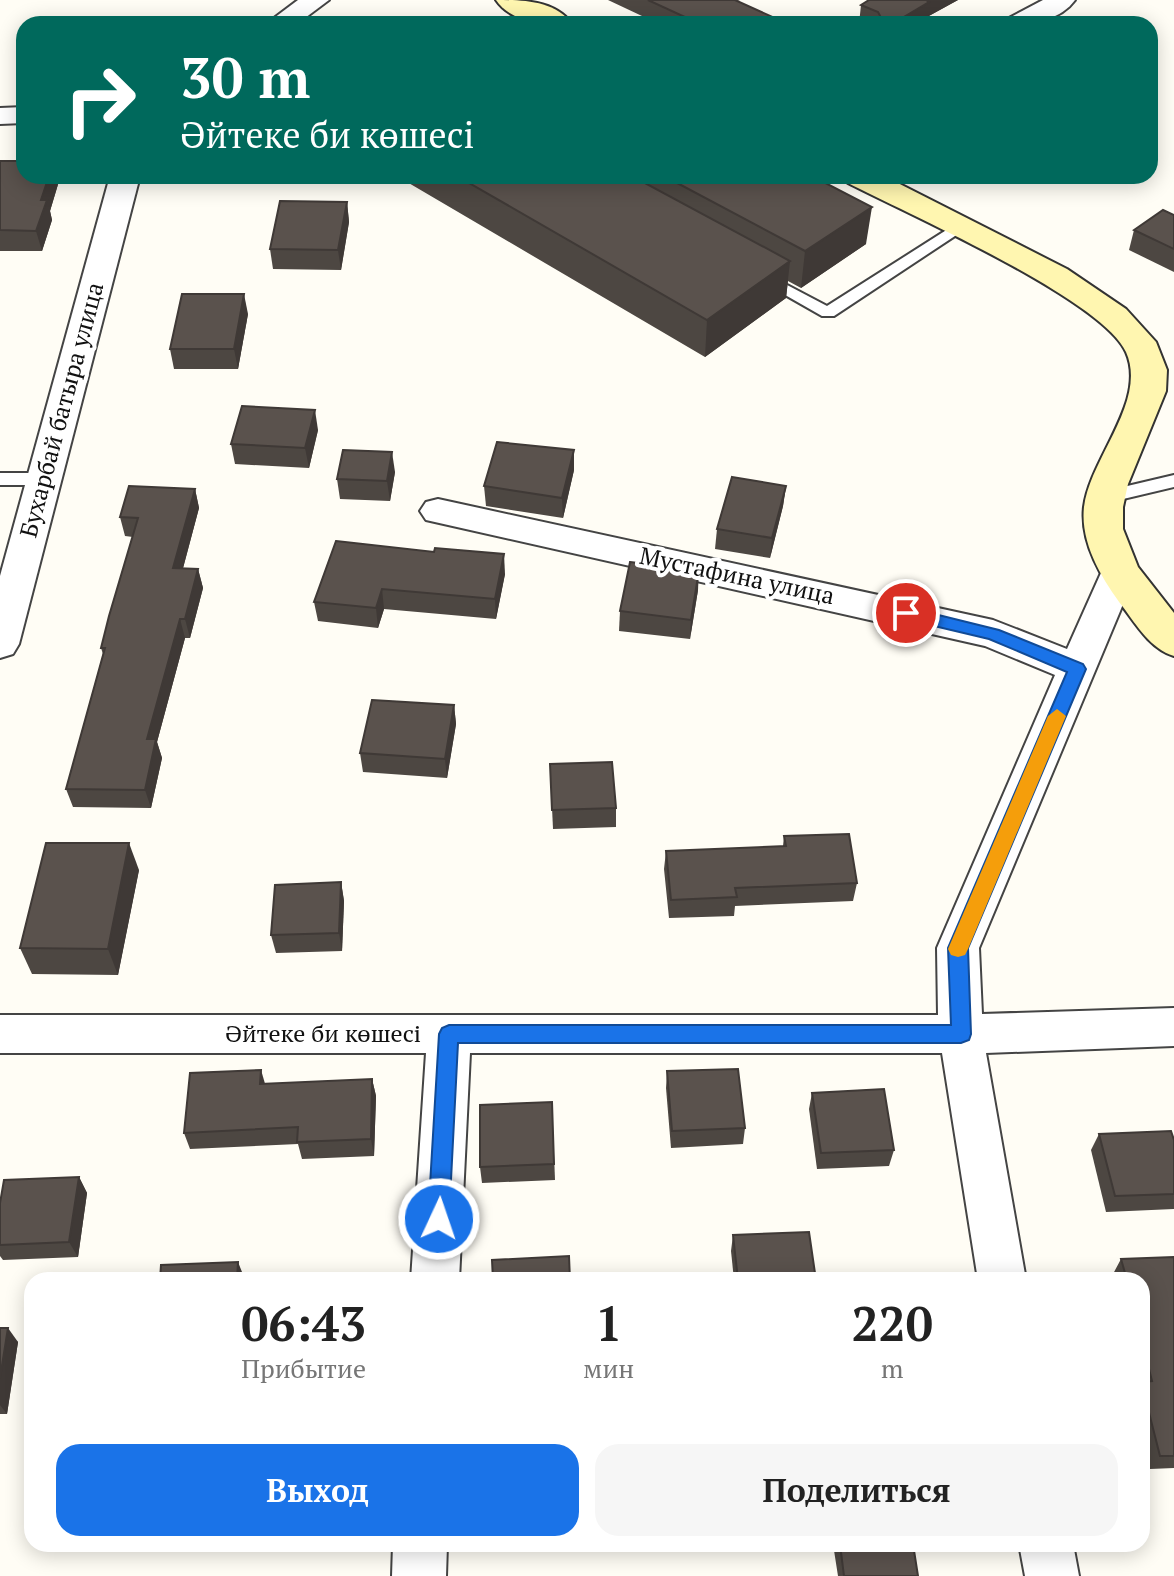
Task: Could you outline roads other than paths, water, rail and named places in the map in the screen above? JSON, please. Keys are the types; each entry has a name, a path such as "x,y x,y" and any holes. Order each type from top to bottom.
{"street":[{"path":"291,16 316,0"},
{"path":"510,0 541,16"},
{"path":"1033,16 1062,0"},
{"name":"Бухарбай батыра улица","path":"0,644 123,184"},
{"path":"875,184 1068,283 1110,313 1144,351 1150,385 1102,498 1103,528 1118,573 1174,641"},
{"name":"Мустафина улица","path":"438,511 993,634 1077,669"},
{"path":"1001,1272 961,1034 958,948 1118,573"},
{"name":"Әйтеке би көшесі","path":"0,1034 961,1034 1174,1027"},
{"path":"435,1272 449,1034"},
{"path":"419,1576 420,1552"},
{"path":"1048,1552 1052,1576"}],"lane":[{"path":"744,267 828,313 959,227"},
{"path":"0,479 44,479"},
{"path":"1102,498 1174,481"}]}
